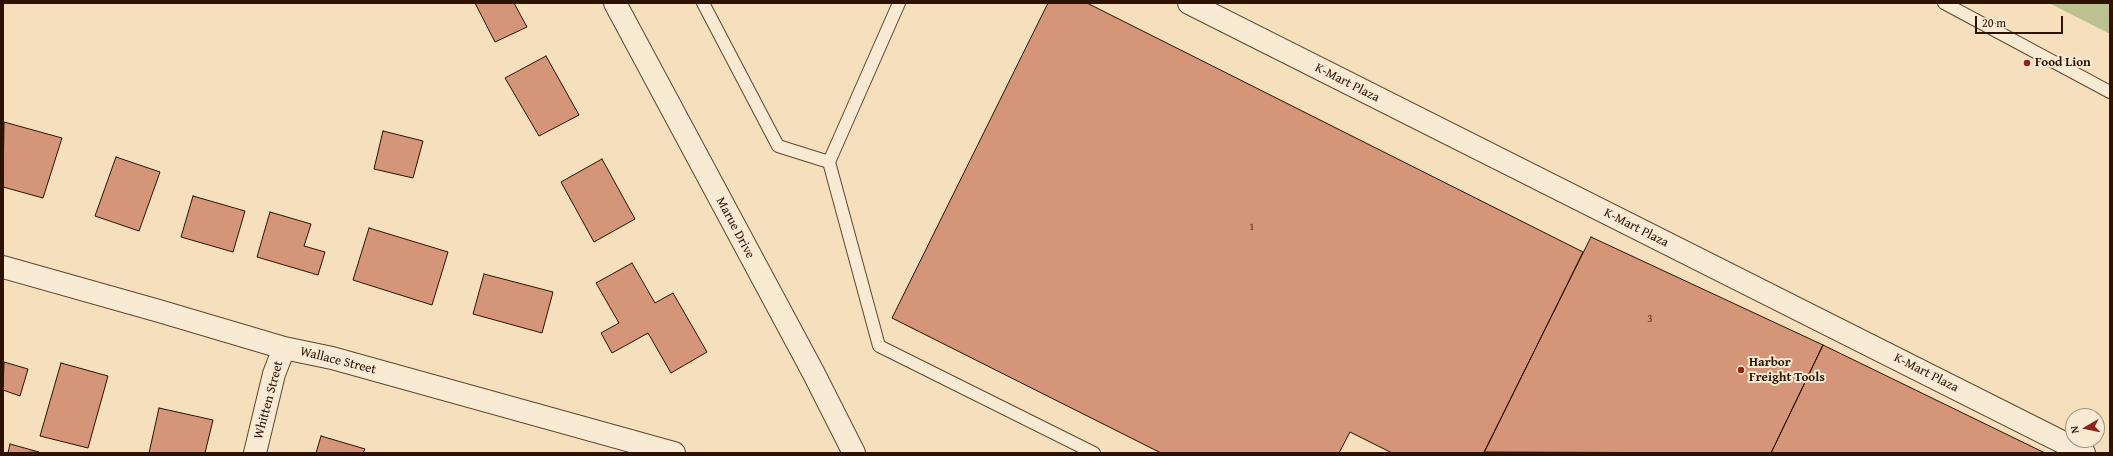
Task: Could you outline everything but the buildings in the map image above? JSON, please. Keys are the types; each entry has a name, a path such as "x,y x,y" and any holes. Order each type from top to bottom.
{"street":[{"name":"Marue Drive","path":"615,3 813,372 854,453"},
{"name":"K-Mart Plaza","path":"1189,3 2084,453"},
{"name":"Wallace Street","path":"3,267 159,310 284,348 332,358 674,453"},
{"name":"Whitten Street","path":"255,453 274,374 284,348"}],"lane":[{"path":"703,3 778,146 830,162"},
{"path":"898,3 830,162 879,346 1094,453"},
{"path":"1944,3 2110,92"}],"green space":[{"path":"2049,3 2110,3 2110,34"}],"place":[{"name":"Food Lion","path":"2027,63"},
{"name":"Harbor Freight Tools","path":"1741,370"}]}
